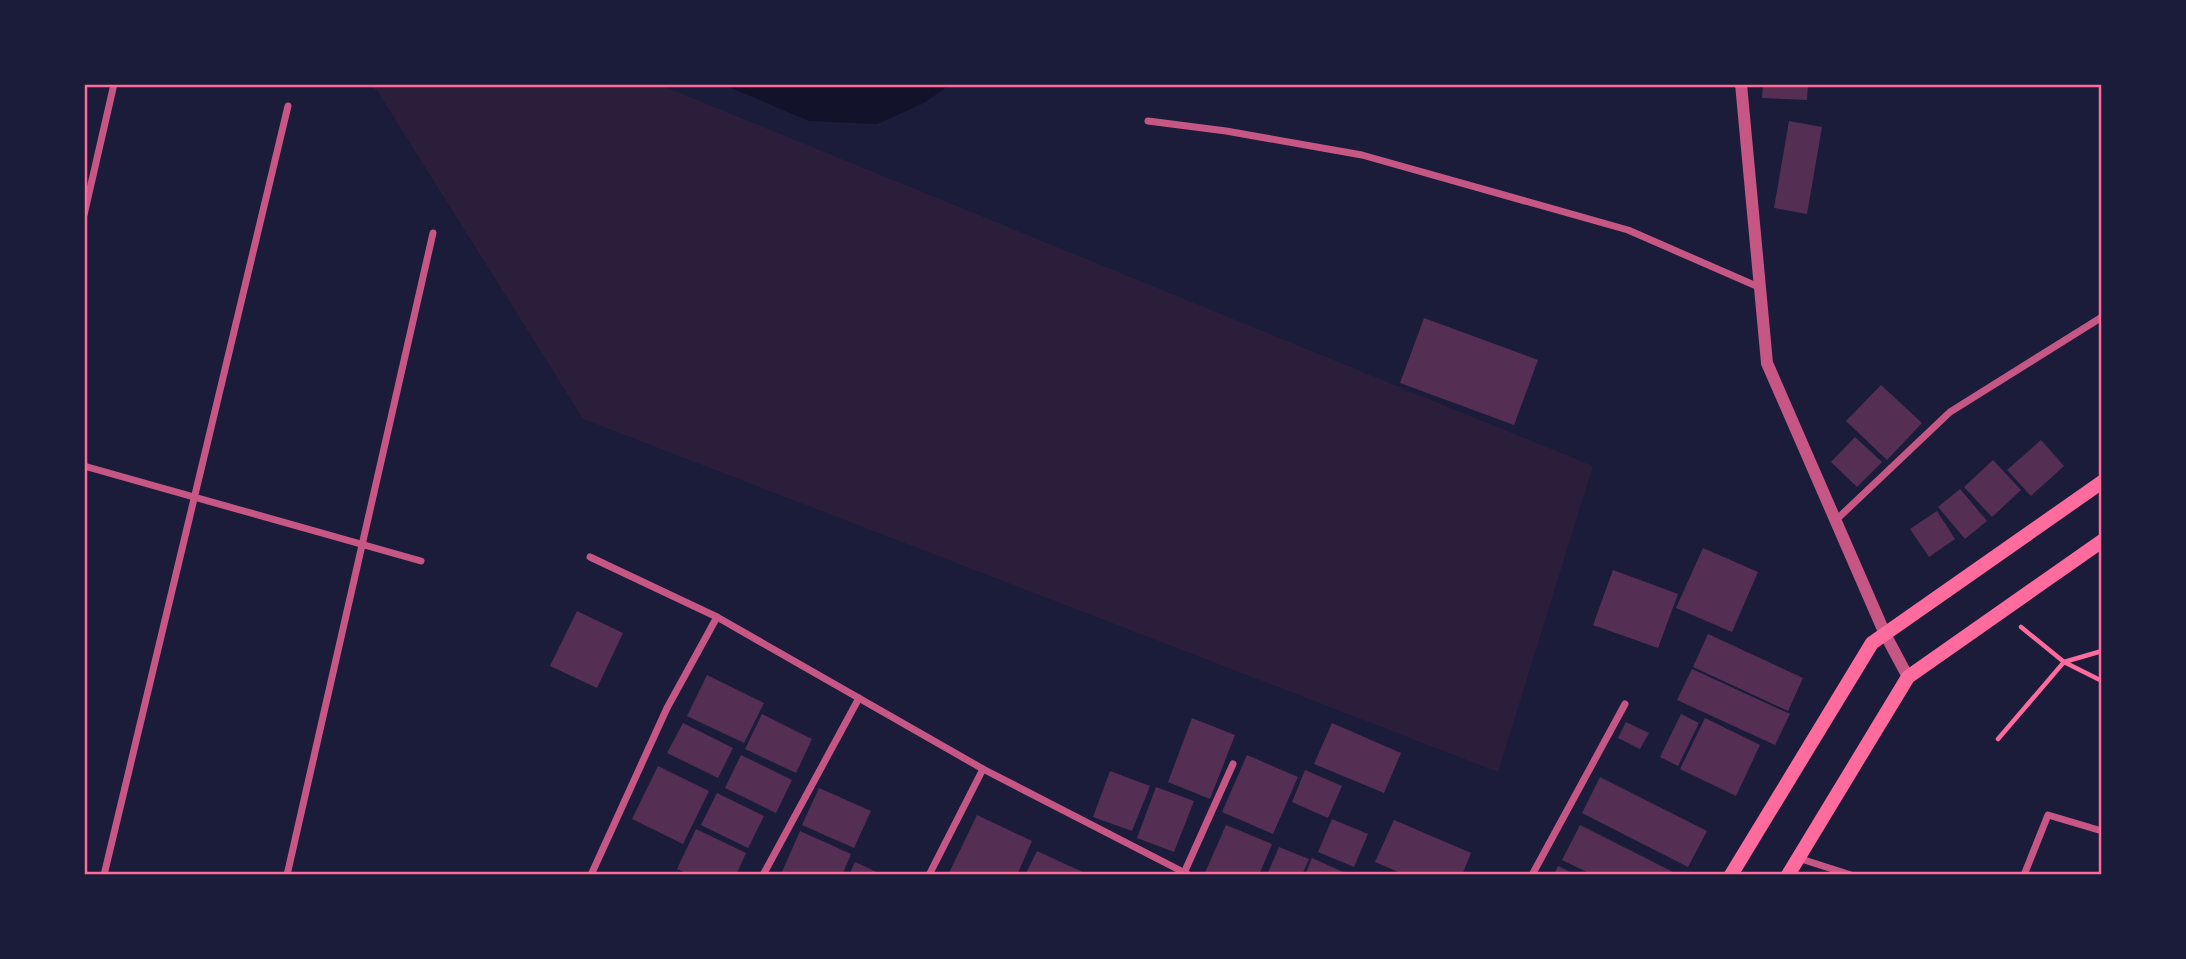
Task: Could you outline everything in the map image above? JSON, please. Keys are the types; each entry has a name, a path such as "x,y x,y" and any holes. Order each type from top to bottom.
{"main road":[{"path":"1731,875 1872,643 2102,482"},
{"path":"1788,875 1908,677 2102,541"}],"street":[{"path":"84,215 114,84"},
{"path":"1741,84 1767,363 1885,634 1908,677"},
{"path":"104,875 288,106"},
{"path":"1148,121 1226,131 1362,155 1628,230 1762,288"},
{"path":"287,875 433,233"},
{"path":"1836,520 1950,412 2102,317"},
{"path":"84,466 421,561"},
{"path":"590,557 717,617 983,769 1187,874 1233,764"},
{"path":"592,875 667,708 717,617"},
{"path":"763,875 859,698"},
{"path":"1532,875 1625,704"},
{"path":"929,875 983,769"},
{"path":"2024,875 2048,816 2102,831"},
{"path":"1798,858 1851,875"}],"path":[{"path":"2001,611 2064,662 2102,681"},
{"path":"1998,739 2064,662 2102,651"}],"shaded area":[{"path":"368,84 658,84 1593,466 1498,772 583,419 378,92"},
{"path":"722,84 951,84 924,103 877,124 809,121"}],"building":[{"path":"1763,84 1808,84 1807,100 1762,98"},
{"path":"1789,121 1822,127 1807,214 1774,208"},
{"path":"1424,318 1538,360 1514,425 1400,383"},
{"path":"1881,385 1922,423 1887,460 1846,421"},
{"path":"1855,437 1882,462 1857,487 1831,462"},
{"path":"2041,440 2064,466 2031,496 2007,470"},
{"path":"1993,460 2021,490 1992,517 1964,487"},
{"path":"1960,489 1987,521 1965,539 1938,507"},
{"path":"1937,511 1955,539 1929,557 1910,529"},
{"path":"1703,548 1758,572 1732,632 1676,608"},
{"path":"1613,570 1678,594 1658,648 1593,625"},
{"path":"577,611 623,633 597,688 550,666"},
{"path":"1708,634 1803,678 1788,711 1693,667"},
{"path":"1692,669 1790,714 1775,745 1677,700"},
{"path":"707,675 764,703 744,743 687,716"},
{"path":"762,714 812,739 796,773 745,749"},
{"path":"1681,714 1699,723 1678,766 1660,757"},
{"path":"1192,718 1235,735 1210,799 1168,782"},
{"path":"1705,718 1760,745 1736,796 1680,769"},
{"path":"1626,722 1649,733 1640,749 1618,738"},
{"path":"683,723 733,748 718,778 667,753"},
{"path":"1332,723 1401,753 1384,793 1314,764"},
{"path":"741,755 792,780 776,813 725,788"},
{"path":"1247,755 1298,777 1273,834 1222,812"},
{"path":"658,766 709,791 683,844 632,819"},
{"path":"1305,770 1342,786 1328,818 1292,802"},
{"path":"1110,771 1150,786 1132,831 1093,817"},
{"path":"1600,777 1707,831 1688,867 1582,813"},
{"path":"1156,787 1194,801 1174,852 1137,838"},
{"path":"819,788 871,811 854,848 802,825"},
{"path":"717,793 764,816 748,848 701,825"},
{"path":"977,815 1032,841 1017,875 949,873"},
{"path":"1332,819 1368,834 1354,867 1318,852"},
{"path":"1394,820 1471,853 1462,875 1405,875 1375,862"},
{"path":"1226,825 1272,844 1259,875 1204,875"},
{"path":"1580,825 1679,875 1593,875 1562,860"},
{"path":"696,829 746,853 736,875 690,875 677,869"},
{"path":"800,831 851,854 842,875 781,874"},
{"path":"1279,847 1309,859 1302,875 1267,875"},
{"path":"1037,851 1089,875 1025,875"},
{"path":"1312,858 1350,875 1305,875"},
{"path":"855,862 883,875 849,875"},
{"path":"1558,866 1576,875 1554,875"}]}
